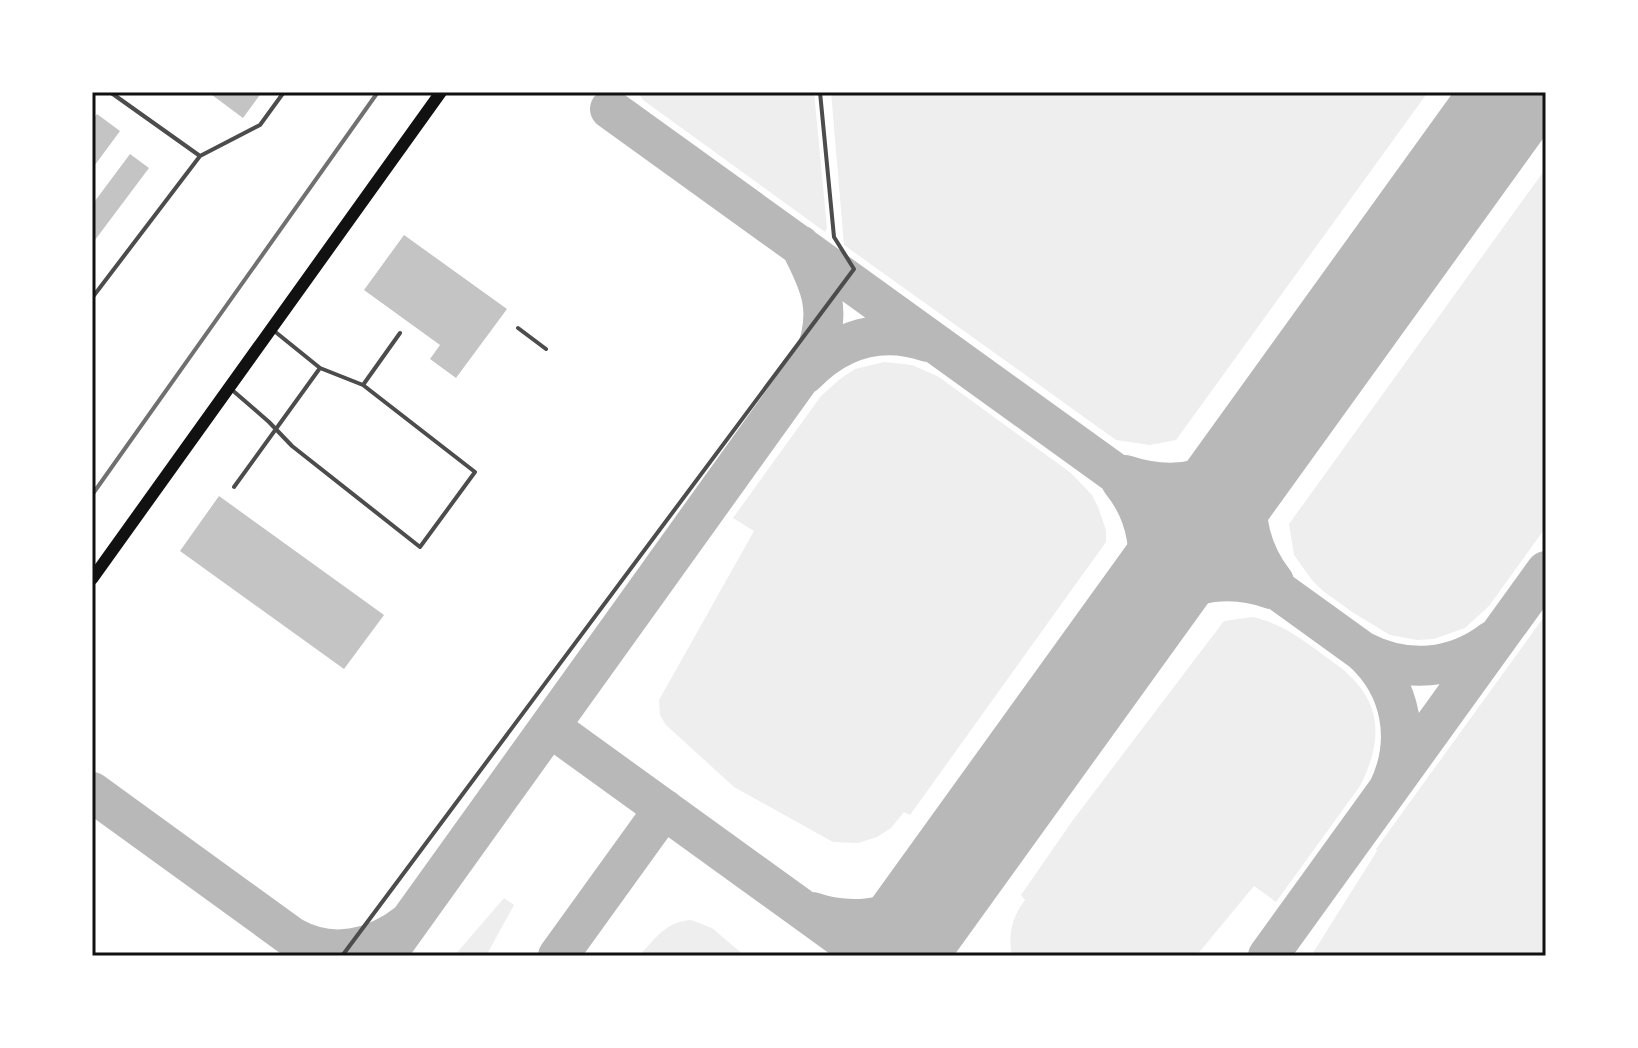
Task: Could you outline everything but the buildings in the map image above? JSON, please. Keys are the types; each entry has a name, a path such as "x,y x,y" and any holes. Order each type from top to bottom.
{"main road":[{"path":"92,579 441,92"}],"lane":[{"path":"110,92 200,156"},
{"path":"92,298 200,156 260,125 284,92"},
{"path":"342,956 854,269 834,237 820,92"},
{"path":"518,328 546,349"},
{"path":"229,387 292,446 420,547 475,472 363,385 320,368 271,329"},
{"path":"363,385 400,333"},
{"path":"234,487 320,368"}],"shaded area":[{"path":"638,92 814,92 825,232 643,100"},
{"path":"831,92 1428,92 1176,440 1150,445 1116,440 844,245"},
{"path":"1546,168 1546,527 1489,606 1465,628 1434,639 1417,640 1390,635 1352,612 1312,580 1294,555 1289,524"},
{"path":"884,362 912,365 939,377 1071,473 1092,495 1106,530 1106,542 910,815 904,812 891,828 877,837 858,843 833,842 734,787 666,725 660,715 659,700 754,531 733,518 821,396 855,369"},
{"path":"1546,614 1546,956 1311,956 1376,849"},
{"path":"1253,617 1296,635 1337,665 1360,687 1373,713 1375,741 1360,786 1276,902 1254,886 1196,956 1012,956 1012,926 1025,900 1021,895 1073,820 1224,621"},
{"path":"504,898 514,905 486,956 454,956"},
{"path":"691,920 712,928 745,956 639,956 668,928"}],"taxiway":[{"path":"1499,115 1521,92"},
{"path":"610,109 1362,651 1386,681 1399,716 1400,753 1388,790"},
{"path":"385,956 814,358 823,327 822,299 814,273 800,245"},
{"path":"805,374 832,352 862,339 894,335 928,342"},
{"path":"1274,582 1257,555 1247,509 1251,477 1259,456 1284,413"},
{"path":"1125,475 1164,482 1201,479 1236,463 1264,435"},
{"path":"1121,481 1138,507 1148,552 1142,598 1127,626"},
{"path":"1268,956 1546,571"},
{"path":"1124,634 1157,604 1198,585 1227,581 1271,589"},
{"path":"1362,651 1396,663 1429,665 1462,658 1493,640"},
{"path":"550,727 867,956"},
{"path":"92,792 292,937 307,944 337,949 367,945 408,923"},
{"path":"558,956 664,809"},
{"path":"812,912 853,919 894,912 925,896 960,862"},
{"path":"934,956 938,913 955,873"}],"runway":[{"path":"892,956 1515,92"}],"railway":[{"path":"92,495 378,92"}]}
